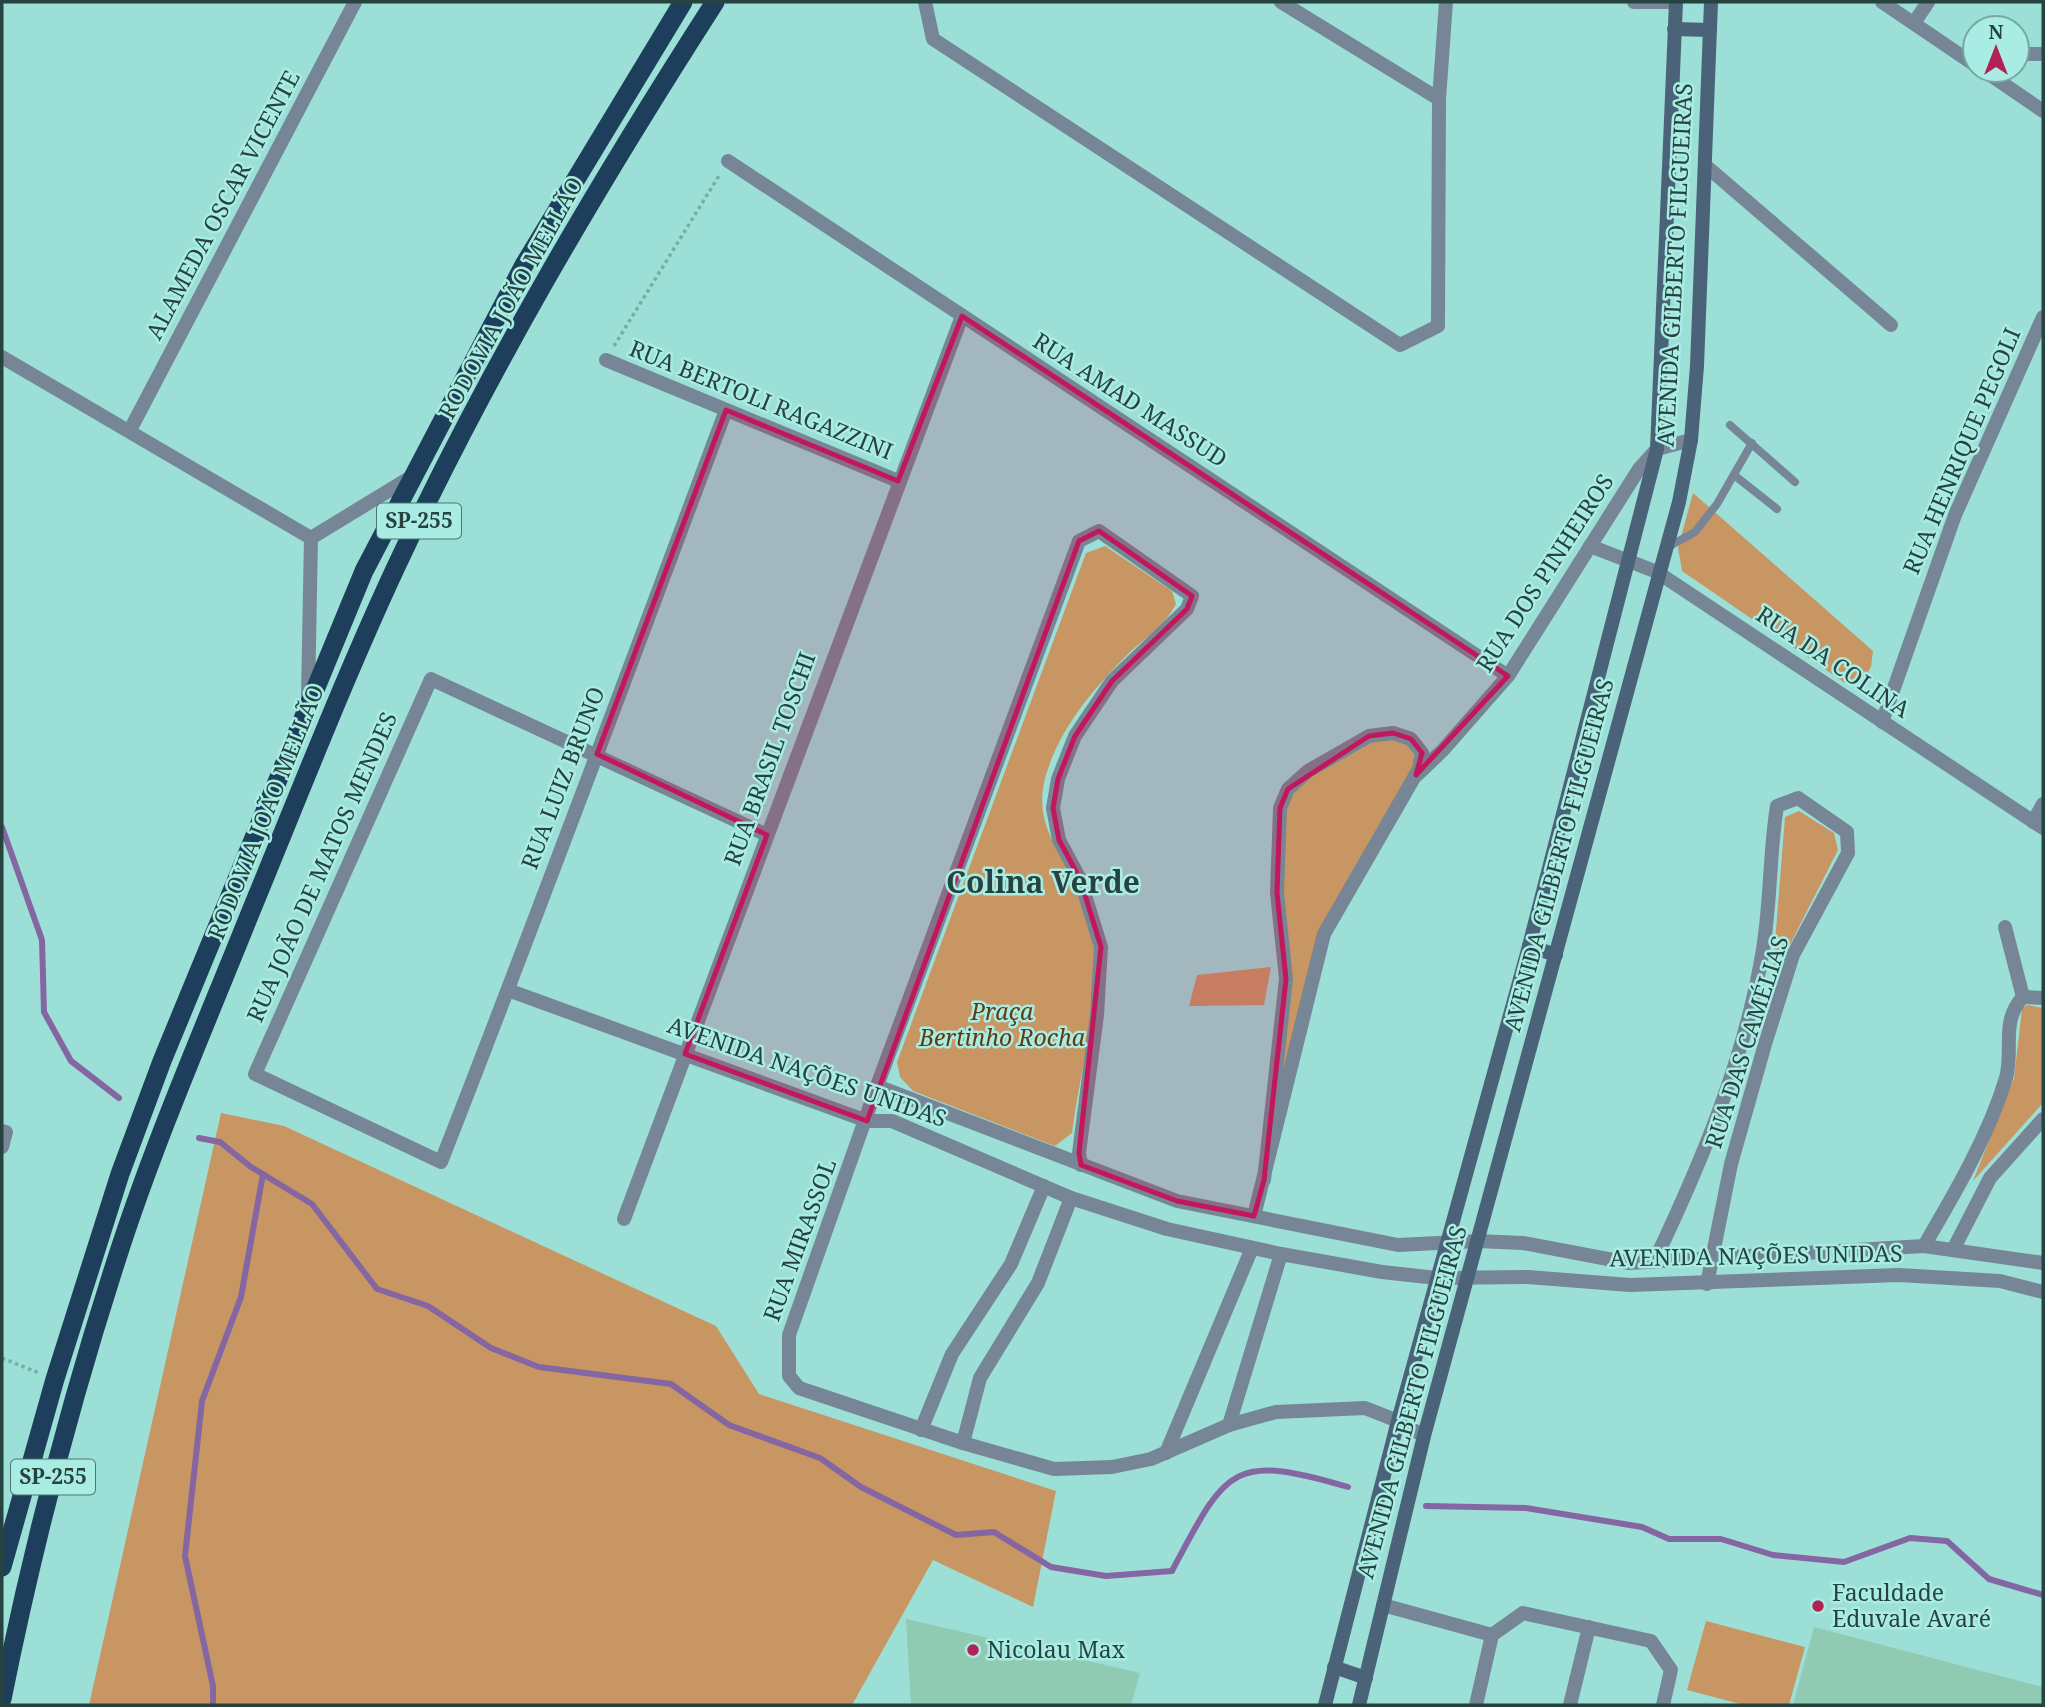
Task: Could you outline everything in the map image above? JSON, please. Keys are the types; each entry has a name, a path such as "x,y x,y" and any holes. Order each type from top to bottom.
{"highway":[{"name":"RODOVIA JOÃO MELLÃO","path":"2,1567 93,1250 157,1074 364,571 524,265 683,2"},
{"name":"RODOVIA JOÃO MELLÃO","path":"2,1699 20,1607 59,1451 117,1258 186,1071 332,713 396,567 547,278 653,97 715,2"}],"main road":[{"name":"AVENIDA GILBERTO FILGUEIRAS","path":"1325,1705 1398,1421 1529,946 1657,449 1675,2"},
{"name":"AVENIDA GILBERTO FILGUEIRAS","path":"1359,1705 1424,1436 1556,955 1665,548 1691,440 1706,166 1711,2"},
{"path":"1674,29 1710,30"},
{"path":"1529,946 1556,955"},
{"path":"1334,1667 1366,1678"}],"street":[{"name":"ALAMEDA OSCAR VICENTE","path":"130,430 355,2"},
{"path":"925,2 933,39 1400,345 1438,326 1439,99 1446,2"},
{"path":"1281,2 1439,99"},
{"path":"1634,2 1675,2"},
{"path":"1882,2 1961,55"},
{"path":"1914,23 1928,2"},
{"path":"2003,84 2043,111"},
{"name":"RUA AMAD MASSUD","path":"728,161 1508,676"},
{"path":"1706,166 1891,325"},
{"name":"RUA BRASIL TOSCHI","path":"624,1219 962,316"},
{"name":"RUA HENRIQUE PEGOLI","path":"1882,722 1955,515 2043,317"},
{"path":"2,357 311,538"},
{"name":"RUA BERTOLI RAGAZZINI","path":"606,360 898,481"},
{"name":"RUA LUIZ BRUNO","path":"441,1162 726,410"},
{"path":"1657,449 1691,440"},
{"name":"RUA DOS PINHEIROS","path":"1416,775 1443,750 1508,676 1639,469 1657,449"},
{"path":"311,538 412,477"},
{"path":"867,1121 877,1086 1079,541 1099,531 1192,596 1187,609 1112,681 1076,736 1058,779 1053,808 1059,840 1080,878 1101,947 1097,1015 1080,1140 1081,1165"},
{"path":"308,703 311,538"},
{"name":"RUA DA COLINA","path":"1590,546 1628,564 1657,572 2038,825"},
{"name":"RUA JOÃO DE MATOS MENDES","path":"441,1162 255,1074 431,679 597,754"},
{"name":"RUA DOS PINHEIROS","path":"1254,1216 1264,1180 1324,934 1416,775 1422,753 1411,739 1393,733 1369,736 1308,771 1288,789 1280,808 1277,893 1286,979 1264,1180"},
{"path":"597,754 767,835"},
{"name":"RUA DAS CAMÉLIAS","path":"1655,1260 1684,1198 1745,1037 1763,953 1777,806 1798,798 1847,832 1849,853 1793,955 1731,1164 1707,1284"},
{"path":"2038,825 2043,804"},
{"path":"2006,927 2023,997"},
{"name":"AVENIDA NAÇÕES UNIDAS","path":"508,990 867,1121 892,1121 1071,1198 1167,1229 1281,1254 1437,1278 1468,1276 1630,1285 1899,1275 2000,1281 2043,1292"},
{"path":"1924,1246 1956,1191 2006,1076 2011,1009 2023,997 2043,998"},
{"name":"AVENIDA NAÇÕES UNIDAS","path":"877,1086 1177,1201 1398,1245 1478,1241 1523,1243 1629,1263 1924,1246 1954,1248 2043,1263"},
{"path":"1954,1248 1990,1178 2043,1119"},
{"name":"RUA MIRASSOL","path":"867,1121 789,1335 789,1376 799,1388 920,1430"},
{"path":"2,1147 4,1131"},
{"path":"1044,1186 1011,1264 952,1354 920,1430 1054,1469 1112,1467 1166,1453 1229,1425 1276,1412 1365,1408 1398,1421 1424,1436"},
{"path":"963,1443 981,1378 1038,1283 1071,1198"},
{"path":"1166,1453 1252,1248"},
{"path":"1229,1425 1281,1254"},
{"path":"1382,1605 1492,1635"},
{"path":"1476,1705 1492,1635 1523,1613 1651,1641 1671,1670 1663,1705"},
{"path":"1570,1705 1589,1627"}],"lane":[{"path":"1730,425 1795,482"},
{"path":"1665,548 1695,532 1717,504 1752,443"},
{"path":"1734,475 1777,509"}],"path":[{"path":"606,360 728,161"},
{"path":"2,1358 55,1379"}],"highlighted area":[{"path":"962,316 1508,676 1416,775 1422,753 1411,739 1393,733 1369,736 1288,789 1280,808 1277,893 1286,979 1264,1180 1254,1216 1177,1201 1081,1165 1079,1153 1101,947 1080,879 1059,840 1053,808 1058,779 1075,736 1112,681 1187,609 1192,596 1099,531 1079,541 867,1121 685,1054 767,835 597,754 726,410 898,481"}],"green space":[{"path":"1693,493 1873,651 1871,667 1861,683 1845,683 1682,571 1678,548"},
{"name":"Praça Bertinho Rocha","path":"1105,546 1172,591 1176,604 1160,625 1116,666 1091,694 1060,740 1046,775 1042,795 1043,813 1055,846 1081,891 1087,908 1095,964 1091,1021 1072,1133 1055,1146 913,1091 900,1077 897,1062 1086,553"},
{"path":"1393,738 1408,743 1417,755 1414,768 1319,933 1278,1096 1291,979 1282,893 1285,810 1292,792 1311,775 1371,741"},
{"path":"1799,811 1834,833 1838,850 1772,980 1785,817"},
{"path":"1271,967 1264,1005 1189,1006 1197,975"},
{"path":"2027,1005 2043,1008 2043,1103 1973,1181 2014,1078 2022,1009"},
{"path":"221,1113 284,1126 716,1326 759,1394 1056,1491 1033,1607 933,1560 852,1705 89,1705"},
{"path":"1706,1621 1805,1647 1789,1705 1744,1705 1687,1690"}],"building":[{"name":"Nicolau Max","path":"906,1619 1140,1673 1131,1705 911,1705"},
{"path":"1814,1627 2043,1687 2043,1705 1793,1705"}],"waterway":[{"path":"2,827 42,940 44,1012 71,1061 119,1098"},
{"path":"199,1138 220,1142 251,1167 312,1204 377,1289 428,1306 491,1348 539,1367 671,1384 729,1425 820,1458 861,1487 956,1535 994,1532 1051,1567 1106,1576 1172,1571 1206,1510 1221,1490 1236,1478 1255,1471 1279,1471 1309,1476 1348,1487"},
{"path":"213,1705 213,1686 185,1556 202,1401 241,1297 263,1174"},
{"path":"1426,1506 1526,1508 1642,1527 1669,1539 1721,1539 1773,1555 1844,1562 1910,1538 1947,1541 1989,1579 2043,1595"}],"place":[{"name":"Faculdade Eduvale Avaré","path":"1818,1606"},
{"name":"Nicolau Max","path":"973,1650"}],"district":[{"name":"Colina Verde","path":"1043,883"}]}
